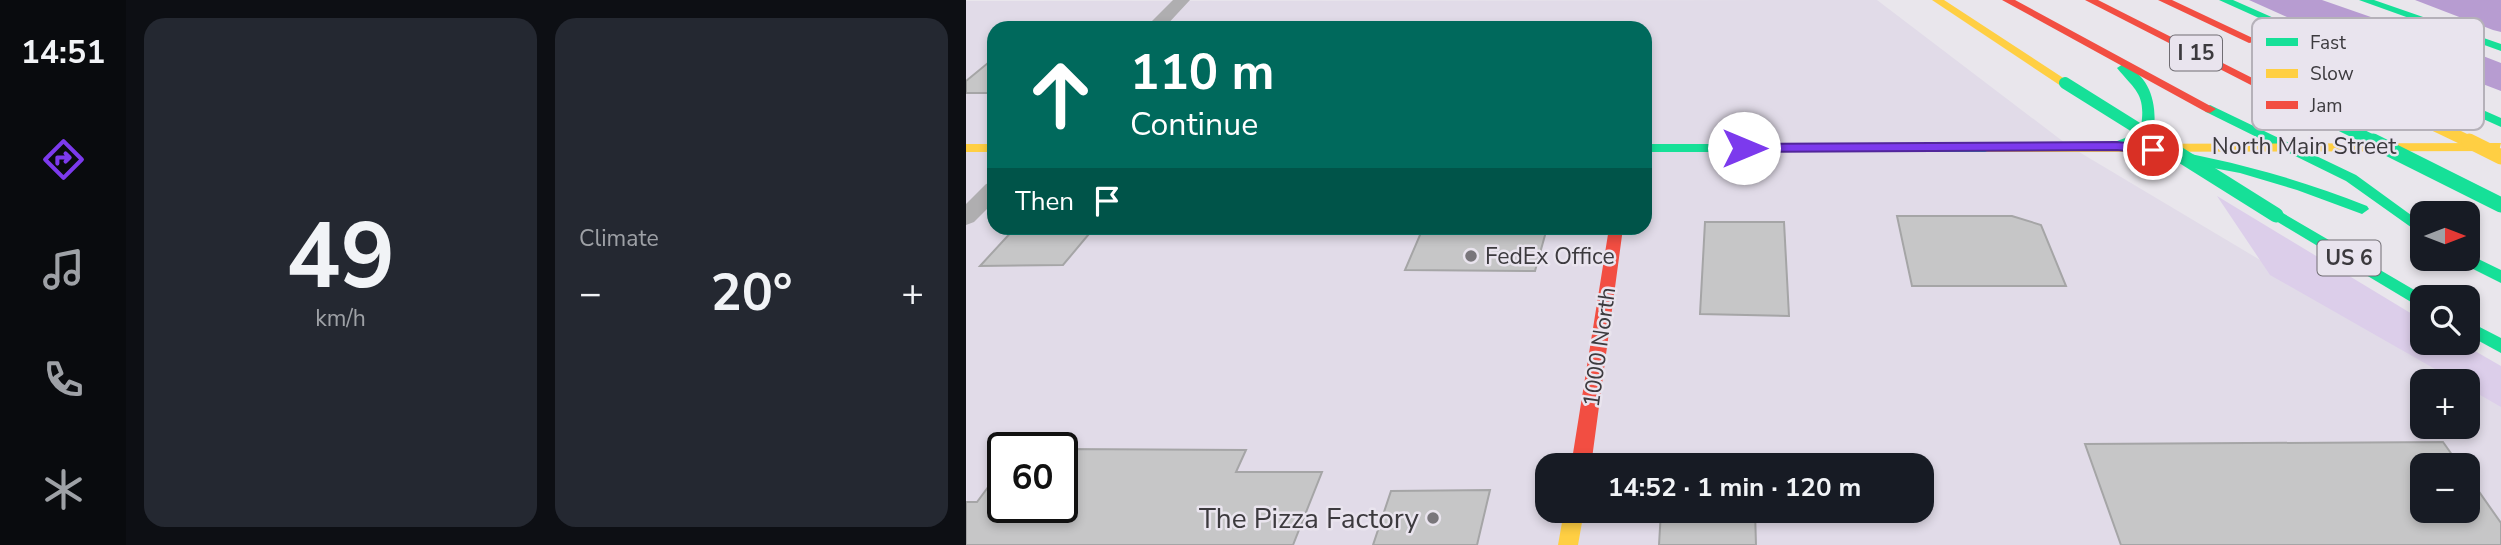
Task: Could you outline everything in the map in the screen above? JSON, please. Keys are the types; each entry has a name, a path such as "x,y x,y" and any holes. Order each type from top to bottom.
{"main road":[{"name":"US 6","path":"1937,0 2276,215 2410,294"},
{"path":"2007,0 2252,130"},
{"name":"I 15","path":"2090,0 2252,81"},
{"name":"I 15","path":"2163,0 2252,41"},
{"path":"2224,0 2264,18"},
{"path":"2364,0 2415,18"},
{"path":"2484,42 2501,48"},
{"path":"2101,50 2129,72 2143,88 2151,104 2147,128 2130,141 2117,146"},
{"path":"2484,116 2501,123"},
{"path":"2253,130 2351,178 2410,221"},
{"name":"I 15","path":"2349,130 2501,205"},
{"path":"2444,130 2501,157"},
{"path":"2117,146 2209,160 2295,183 2410,231"},
{"name":"North Main Street","path":"1652,148 2501,147"},
{"path":"966,148 987,148"},
{"name":"1000 North","path":"1583,453 1615,235"},
{"path":"2480,267 2501,278"},
{"path":"2480,334 2501,346"},
{"path":"1569,545 1572,523"}],"street":[{"path":"1161,21 1182,0"},
{"path":"966,217 987,196"}],"shaded area":[{"path":"1877,0 2069,146 2410,349 2410,355 2419,355 2443,369 2410,369 2410,439 2480,439 2480,392 2501,405 2501,545 966,545 966,1"},
{"path":"2249,0 2322,0 2374,18 2289,18"},
{"path":"2415,0 2501,0 2501,32 2484,27 2484,18 2462,18"},
{"path":"2484,56 2501,63 2501,91 2484,84"},
{"path":"2217,196 2410,313 2410,355 2270,275"},
{"path":"2480,354 2501,366 2501,407 2480,395 2480,369 2435,369 2410,355"}],"building":[{"path":"987,64 987,93 966,93 966,81"},
{"path":"1897,216 2012,216 2041,225 2066,286 1912,286"},
{"path":"1705,222 1784,222 1789,316 1700,314"},
{"path":"1009,235 1088,235 1063,265 980,266"},
{"path":"1420,235 1545,235 1535,271 1405,270"},
{"path":"2443,442 2451,453 2410,453 2410,523 2480,523 2480,493 2501,523 2501,545 2121,545 2085,444"},
{"path":"1078,449 1246,450 1236,472 1322,472 1293,545 966,545 966,502 977,502 987,489 987,523 1078,523"},
{"name":"The Pizza Factory","path":"1490,490 1477,545 1373,545 1391,491"},
{"path":"1660,523 1755,523 1756,545 1659,545"}],"traffic: fast":[{"path":"2224,0 2265,18"},
{"path":"2364,0 2415,18"},
{"path":"2484,42 2501,48"},
{"path":"2117,146 2130,141 2147,128 2149,117 2146,94 2123,68"},
{"path":"2065,83 2276,215"},
{"path":"2210,109 2252,130"},
{"path":"2484,115 2501,123"},
{"path":"2253,130 2351,178 2410,221"},
{"path":"2350,130 2501,205"},
{"path":"2117,146 2242,169 2362,209"},
{"path":"1652,148 1987,148"},
{"path":"2276,215 2410,294"},
{"path":"2480,266 2501,277"},
{"path":"2480,334 2501,346"}],"traffic: slow":[{"path":"1937,0 2065,83"},
{"path":"2445,130 2501,157"},
{"path":"1987,148 2499,147"},
{"path":"966,148 987,148"},
{"path":"1568,545 1572,523"}],"traffic: jam":[{"path":"2007,0 2210,109"},
{"path":"2090,0 2252,81"},
{"path":"2163,0 2252,41"},
{"path":"1583,453 1615,235"}],"place":[{"name":"FedEx Office","path":"1471,256"},
{"name":"The Pizza Factory","path":"1433,518"}],"route":[{"path":"1744,148 2117,146 2153,150"}]}
